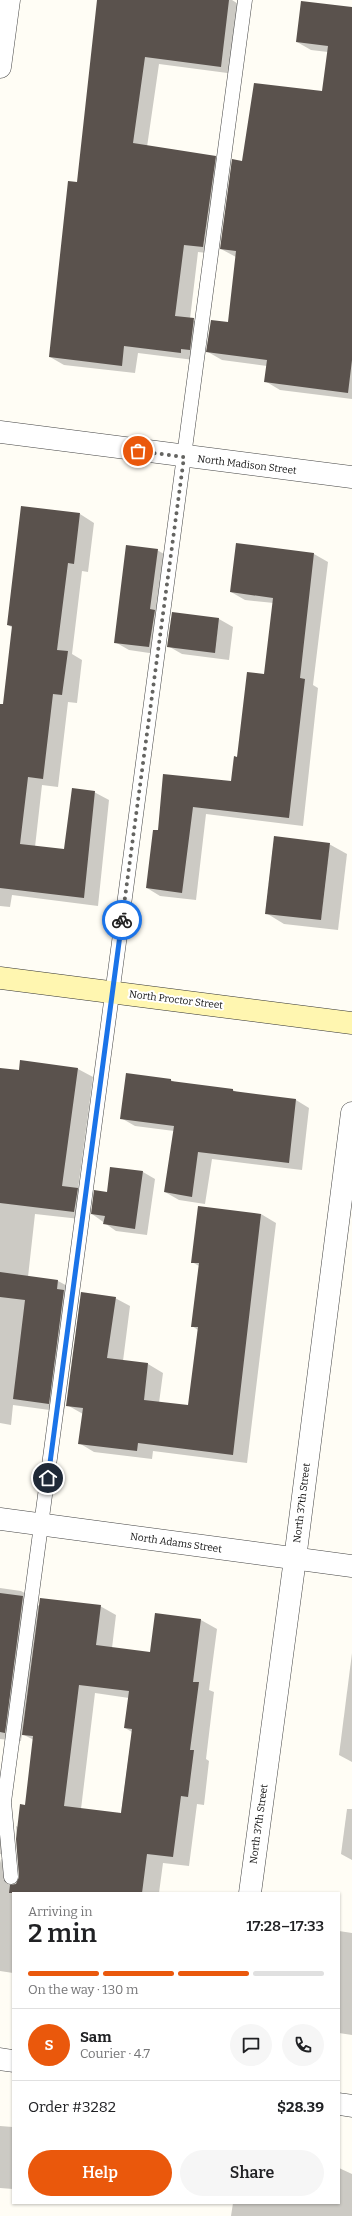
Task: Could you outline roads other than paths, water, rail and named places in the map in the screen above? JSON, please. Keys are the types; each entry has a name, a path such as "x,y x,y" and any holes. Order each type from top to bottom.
{"street":[{"path":"0,67 9,0"},
{"name":"North Madison Street","path":"0,432 184,457 352,477"},
{"name":"North Proctor Street","path":"0,978 352,1023"},
{"name":"North 37th Street","path":"250,1892 295,1559 352,1113"},
{"name":"North Adams Street","path":"0,1519 352,1566"},
{"path":"0,2060 12,2061"},
{"path":"340,2104 352,2106"}],"lane":[{"path":"11,1877 4,1802 245,0"}]}
